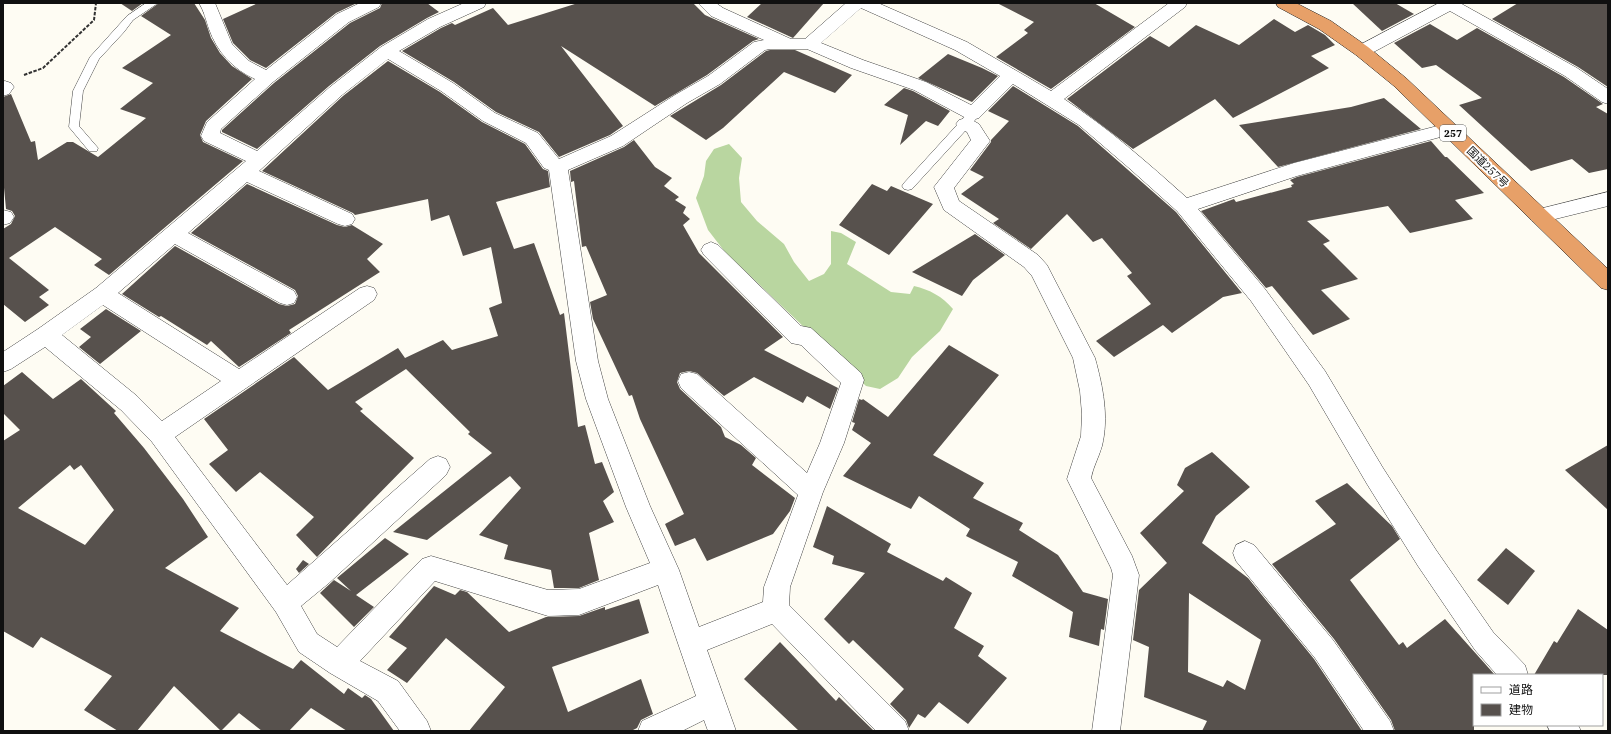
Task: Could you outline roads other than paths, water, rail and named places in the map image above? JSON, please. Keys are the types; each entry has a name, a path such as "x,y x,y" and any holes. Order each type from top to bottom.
{"highway":[{"name":"国道257号","path":"1284,3 1325,25 1362,51 1400,82 1608,282"}],"street":[{"path":"207,3 211,8 218,31 228,52 249,70 267,78"},
{"path":"259,160 210,136 213,126 267,78 343,18 373,3"},
{"path":"3,363 46,335 103,294 245,174 336,91 387,51 434,23 478,3"},
{"path":"706,3 717,12 789,44"},
{"path":"808,44 856,3"},
{"path":"864,3 961,46 1052,99 1085,121 1136,163 1184,206 1258,295 1308,365 1374,476 1427,558 1484,641 1514,674"},
{"path":"1052,99 1179,3"},
{"path":"1362,51 1449,4 1570,72 1608,98"},
{"path":"558,167 617,141 686,96 714,80 760,46 770,44 808,44 856,64 920,86 969,119 981,141 944,187 951,205 1031,261 1040,270 1084,358 1087,370 1094,424 1090,447 1080,470 1079,478 1123,565 1126,575 1106,731"},
{"path":"387,51 447,87 489,117 532,138 551,163 558,167"},
{"path":"969,119 1011,76"},
{"path":"1184,206 1294,170 1449,129"},
{"path":"558,167 587,361 597,399 636,500 666,570 722,731"},
{"path":"245,174 345,219"},
{"path":"1539,216 1608,199"},
{"path":"174,234 287,297"},
{"path":"711,250 799,337 803,334 853,380 832,443 811,492 778,587 776,610 895,731"},
{"path":"103,294 240,381"},
{"path":"160,435 367,294"},
{"path":"46,335 129,403 160,435 285,603 308,643 339,664 388,692 417,731"},
{"path":"689,381 811,492"},
{"path":"285,603 320,574 438,467"},
{"path":"1245,553 1324,649 1380,731"},
{"path":"339,664 431,568 548,603 579,602 666,570"},
{"path":"692,643 776,610"},
{"path":"652,731 711,703"}],"lane":[{"path":"92,148 74,127 78,91 95,57 121,30 130,18 153,3"},
{"path":"908,186 969,119"}]}
